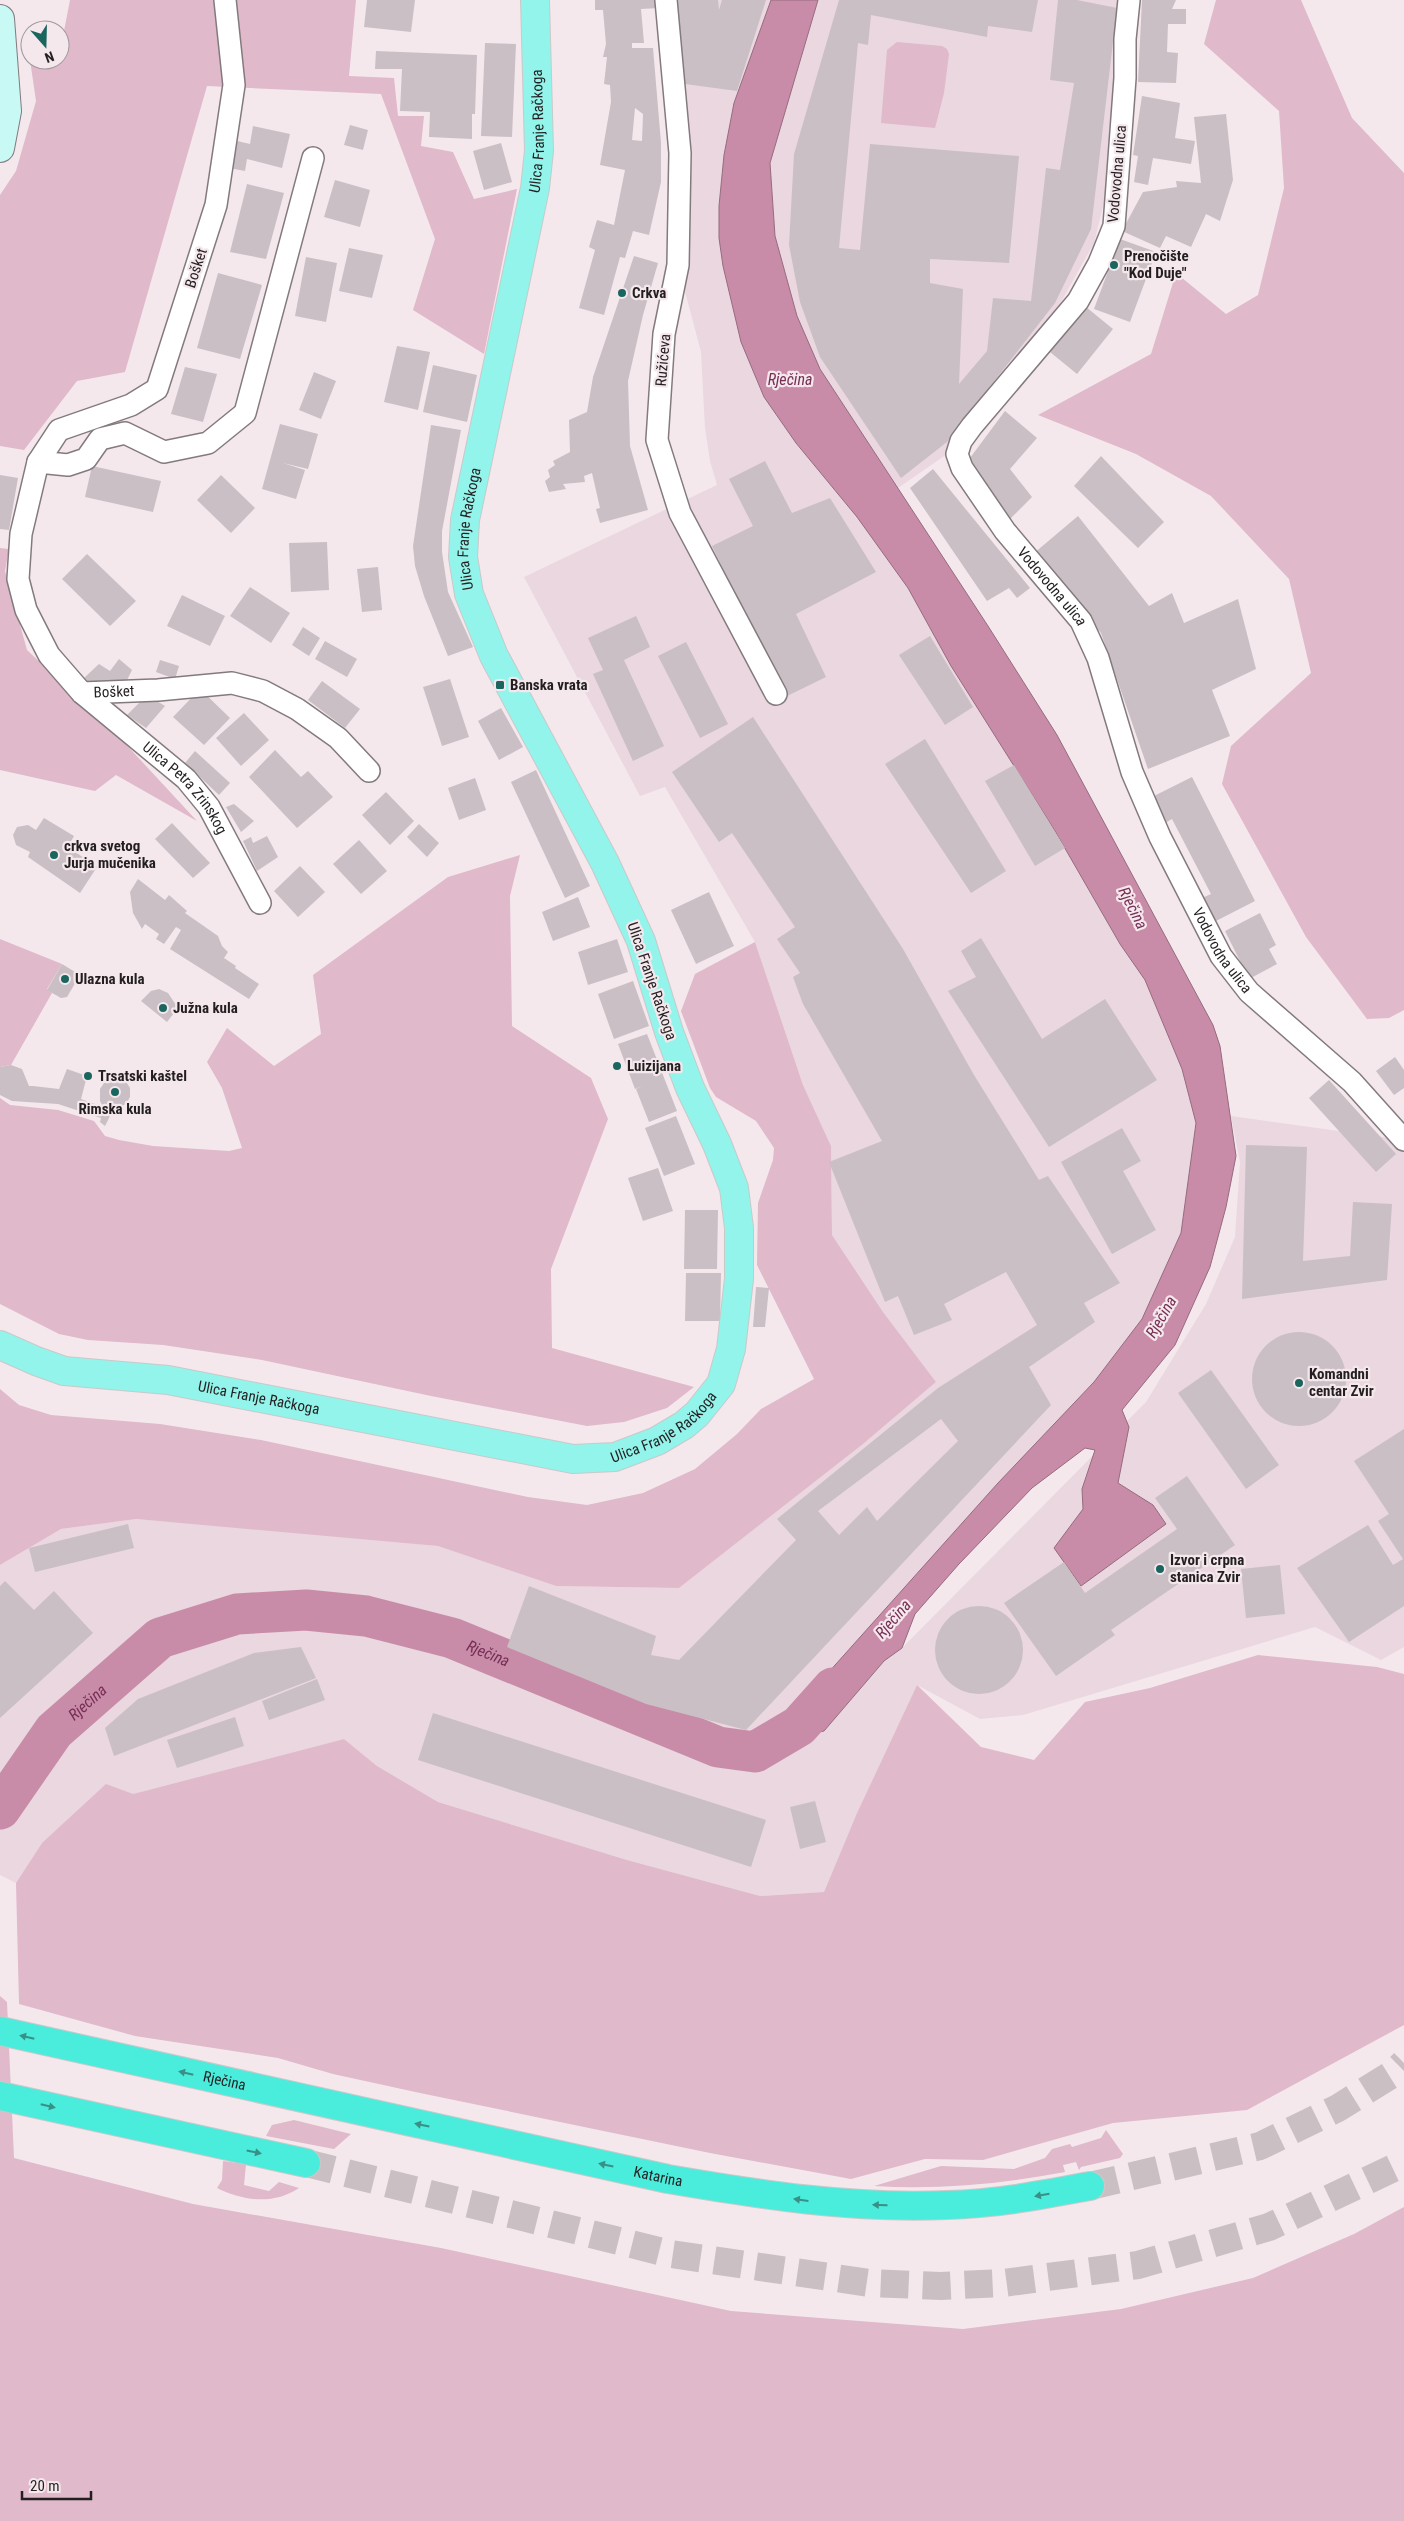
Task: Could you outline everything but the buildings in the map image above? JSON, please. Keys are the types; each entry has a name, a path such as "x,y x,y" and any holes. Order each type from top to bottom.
{"highway":[{"name":"Rječina","path":"0,2031 469,2135"},
{"path":"0,2096 306,2163"},
{"name":"Katarina","path":"469,2135 668,2179 755,2194 849,2204 947,2205 984,2202 1090,2186"}],"main road":[{"name":"Ulica Franje Račkoga","path":"0,1345 64,1371 168,1380 573,1459 615,1456 657,1441 684,1425 697,1414 720,1384 731,1349 738,1279 739,1228 734,1188 717,1144 690,1088 676,1051 641,941 605,864 494,656 469,594 462,557 465,520 477,457 535,188 539,151 535,0"}],"street":[{"name":"Bošket","path":"225,0 234,85 216,205 157,389 131,404 59,430 38,462 21,534 18,579 26,610 49,655 82,693 158,690 232,683 264,691 297,709 338,738 369,771"},
{"name":"Ružićeva","path":"666,0 680,152 678,264 664,334 657,440 680,513 776,694"},
{"name":"Vodovodna ulica","path":"1129,0 1114,226 1098,263 1078,300 972,426 961,441 957,454 962,468 971,483 1006,531 1081,621 1098,658 1132,772 1160,837 1221,956 1249,992 1352,1082 1404,1140"},
{"path":"0,20 7,111 0,148"},
{"path":"38,462 68,465 86,459 100,439 125,433 164,452 208,443 245,413 312,158"},
{"name":"Ulica Petra Zrinskog","path":"82,693 186,779 209,807 260,903"}],"shaded area":[{"path":"70,0 356,0 349,76 394,78 398,116 424,116 421,146 453,152 474,199 517,189 484,354 413,310 435,239 381,94 207,86 125,372 77,381 24,450 0,446 0,195 16,171 36,101 31,70 70,70 70,20 66,20"},
{"path":"673,0 771,0 734,103 724,155 719,206 723,266 741,342 764,397 796,443 857,517 908,588 951,666 1055,831 1120,944 1146,980 1182,1069 1196,1123 1181,1233 1145,1320 824,1731 884,1661 902,1648 1146,1402 1206,1304 1235,1237 1240,1162 1231,1116 1404,1140 1404,1647 1381,1660 1315,1627 1023,1715 980,1719 917,1685 857,1813 824,1892 760,1896 627,1860 438,1802 377,1766 344,1739 133,1794 42,1843 16,1883 0,1875 0,1565 61,1529 135,1519 288,1531 438,1546 556,1586 679,1588 863,1444 936,1382 883,1312 832,1235 831,1146 803,1085 755,942 665,787 640,796 524,577 717,485 710,461 705,428 701,352 678,265"},
{"path":"818,0 1127,0 1120,35 1104,202 1094,243 1048,325 950,452 898,488 820,369 797,316 775,236 770,163"},
{"path":"1216,0 1301,0 1352,118 1404,173 1404,1010 1389,1018 1367,1019 1306,937 1222,784 1231,746 1311,673 1289,579 1211,496 1136,454 1038,415 1151,354 1176,273 1226,314 1258,295 1284,188 1279,111 1204,44"},
{"path":"897,42 942,46 947,49 949,54 944,93 935,128 881,123 887,50"},
{"path":"0,548 9,549 5,571 27,650 121,739 197,821 116,775 95,791 0,770"},
{"path":"520,855 510,896 512,1026 591,1078 608,1119 551,1269 552,1348 694,1387 667,1408 624,1422 587,1426 431,1396 262,1360 163,1345 88,1340 59,1334 0,1304 0,1098 10,1105 58,1110 94,1121 105,1136 119,1140 153,1146 229,1151 242,1148 222,1088 207,1062 227,1028 274,1066 321,1034 313,975 448,877"},
{"path":"0,939 62,964 47,989 52,993 11,1065 0,1067"},
{"path":"755,942 803,1085 831,1146 832,1235 883,1312 936,1382 863,1444 679,1588 556,1586 438,1546 136,1519 61,1529 0,1565 0,1389 19,1405 51,1415 160,1424 261,1440 528,1497 587,1505 643,1493 695,1469 737,1434 761,1409 814,1379 757,1265 758,1203 773,1160 774,1148 756,1121 716,1097 710,1088 681,1011 695,974"},
{"path":"1258,1655 1377,1667 1404,1674 1404,2025 1247,2110 1113,2123 983,2160 925,2159 851,2179 710,2153 420,2093 333,2074 278,2058 135,2036 19,2004 16,1883 42,1843 106,1784 133,1794 344,1739 377,1766 438,1802 627,1860 760,1896 824,1892 857,1813 917,1685 981,1747 1034,1760 1085,1702 1150,1688"},
{"path":"0,1996 7,2002 14,2158 193,2204 441,2248 731,2311 963,2329 1121,2309 1253,2278 1354,2234 1404,2207 1404,2521 0,2521"},
{"path":"294,2120 351,2134 334,2149 266,2136 272,2125"},
{"path":"1106,2130 1123,2154 1120,2158 1081,2167 1079,2170 1076,2162 1063,2165 1065,2172 994,2183 922,2187 874,2186 941,2166 1014,2169 1045,2158 1052,2149 1070,2144 1072,2147 1101,2138"},
{"path":"223,2161 246,2164 244,2185 269,2191 279,2182 299,2188 279,2197 269,2199 237,2196 217,2188 222,2180"}],"water":[{"name":"Rječina","path":"771,0 818,0 770,163 775,236 797,316 820,369 1057,735 1213,1025 1220,1046 1236,1156 1226,1207 1210,1267 1175,1345 1122,1410 1129,1427 1118,1483 1153,1505 1166,1524 1081,1586 1054,1548 1083,1509 1082,1489 1095,1450 1085,1448 1032,1488 959,1564 915,1614 902,1648 884,1661 824,1731 805,1735 785,1721 998,1483 1094,1382 1142,1319 1181,1233 1196,1123 1182,1069 1145,980 1120,944 1055,831 951,666 908,588 857,517 796,443 764,397 741,342 723,266 719,238 719,206 724,155 734,103"}],"waterway":[{"name":"Rječina","path":"0,1809 54,1731 160,1638 237,1614 306,1610 366,1616 452,1638 718,1747 755,1752 799,1726 833,1688"}],"tunnel":[{"path":"1090,2186 1260,2146 1338,2108 1394,2073 1404,2063"},
{"path":"306,2163 671,2254 870,2283 941,2286 1003,2283 1138,2265 1269,2227 1404,2163"}],"place":[{"name":"Prenočište \"Kod Duje\"","path":"1114,265"},
{"name":"Crkva","path":"622,293"},
{"name":"Banska vrata","path":"500,685"},
{"name":"crkva svetog Jurja mučenika","path":"54,855"},
{"name":"Ulazna kula","path":"65,979"},
{"name":"Južna kula","path":"163,1008"},
{"name":"Luizijana","path":"617,1066"},
{"name":"Trsatski kaštel","path":"88,1076"},
{"name":"Rimska kula","path":"115,1092"},
{"name":"Komandni centar Zvir","path":"1299,1383"},
{"name":"Izvor i crpna stanica Zvir","path":"1160,1569"}]}
